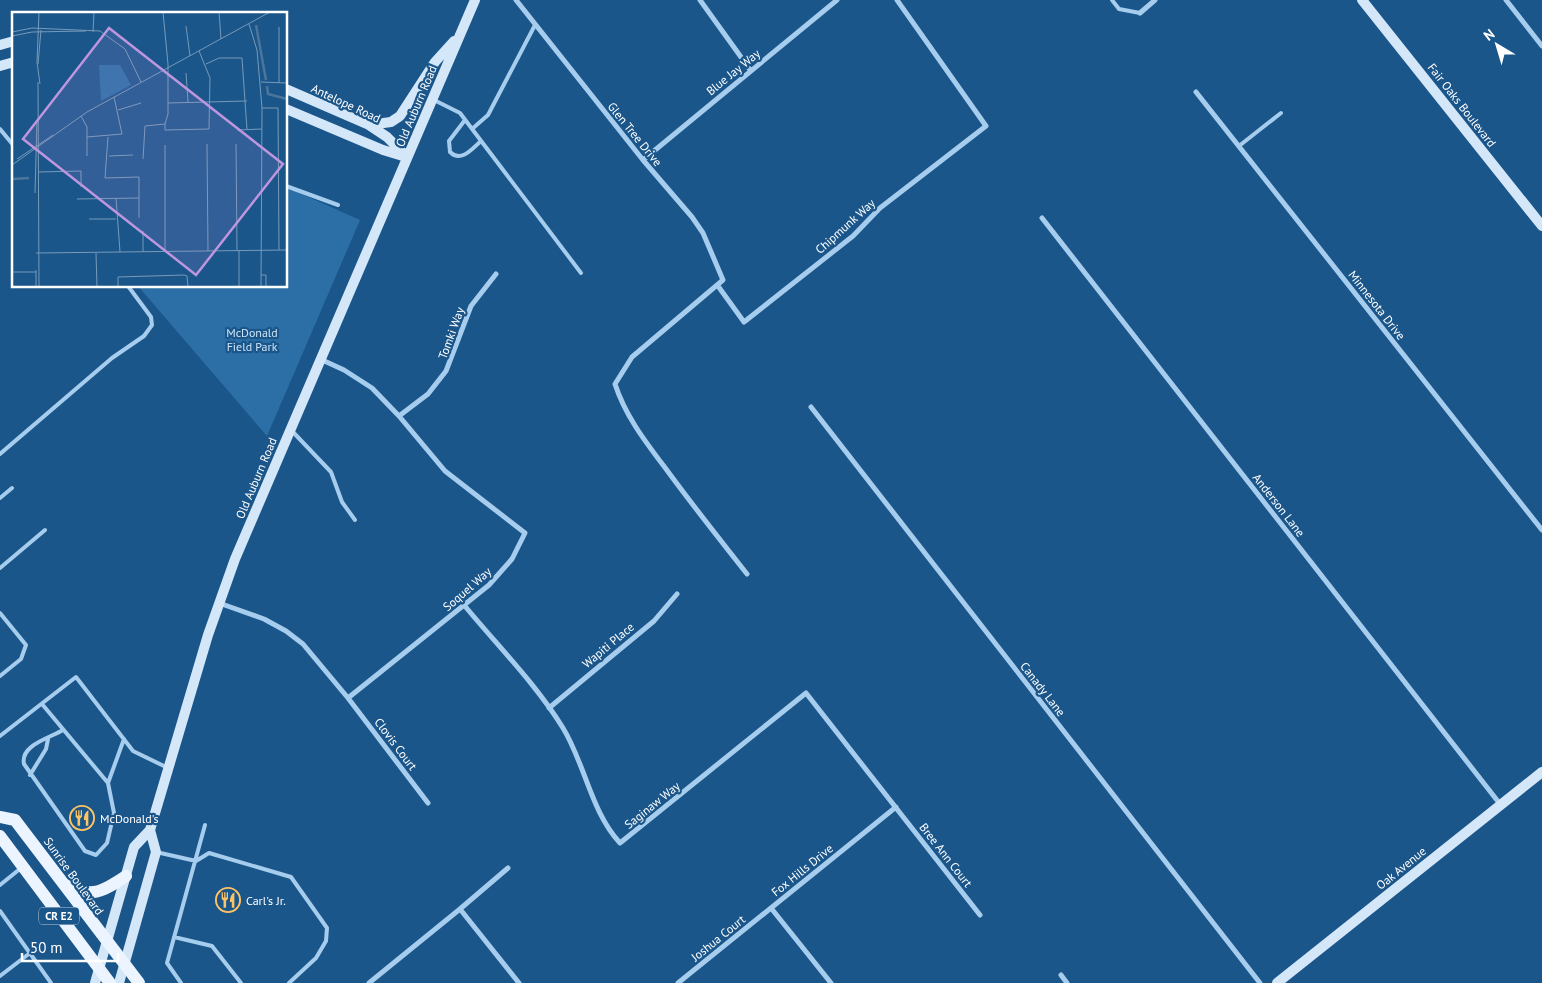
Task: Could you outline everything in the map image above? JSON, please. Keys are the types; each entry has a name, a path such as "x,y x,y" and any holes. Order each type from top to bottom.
{"main road":[{"name":"Old Auburn Road","path":"150,830 219,603 235,559 475,0"},
{"name":"Fair Oaks Boulevard","path":"1362,0 1542,226"},
{"path":"369,125 384,124 400,116 435,62 461,33"},
{"name":"Antelope Road","path":"288,90 369,125 388,137 407,157"},
{"path":"288,110 383,150 407,157"},
{"name":"Oak Avenue","path":"1277,983 1542,772"},
{"name":"Sunrise Boulevard","path":"0,818 16,820 139,983"},
{"path":"119,983 156,852 150,830"},
{"path":"95,983 134,847 150,830"},
{"name":"CR E2","path":"0,836 110,983"},
{"path":"61,882 86,894 107,888 126,876"}],"street":[{"name":"Glen Tree Drive","path":"516,0 643,160 704,233 723,280 718,286"},
{"path":"700,0 751,71"},
{"name":"Blue Jay Way","path":"643,160 837,0"},
{"name":"Chipmunk Way","path":"718,286 744,322 853,236 880,208 986,126 897,0"},
{"path":"1140,13 1155,0"},
{"path":"1506,0 1542,46"},
{"name":"Minnesota Drive","path":"1196,92 1542,530"},
{"name":"Anderson Lane","path":"1042,218 1500,804"},
{"name":"Tomki Way","path":"399,416 428,394 446,371 471,306 496,274"},
{"path":"718,286 632,357 615,384 622,406 635,427 692,505 747,574"},
{"name":"Soquel Way","path":"320,359 365,382 381,395 445,471 525,533 518,548 502,572 348,698"},
{"name":"Canady Lane","path":"811,407 1260,983"},
{"name":"Wapiti Place","path":"549,708 654,620 677,594"},
{"path":"219,603 264,619 286,631 313,655 348,698"},
{"name":"Saginaw Way","path":"464,605 549,708 577,755 605,824 620,843 806,693 896,807"},
{"name":"Clovis Court","path":"348,698 428,803"},
{"name":"Fox Hills Drive","path":"831,983 771,908 896,807"},
{"name":"Bree Ann Court","path":"896,807 980,915"},
{"path":"369,983 508,868"},
{"name":"Joshua Court","path":"678,983 771,908"},
{"path":"460,909 519,983"},
{"path":"1061,976 1067,983"}],"lane":[{"path":"1112,0 1119,9 1140,13"},
{"path":"472,129 488,115 535,25"},
{"path":"432,98 460,113 580,272"},
{"path":"1239,146 1281,113"},
{"path":"465,120 450,142 450,152 457,157 462,156 481,141"},
{"path":"0,129 12,144"},
{"path":"288,187 338,205"},
{"path":"0,454 104,364 144,336 152,325 151,318 129,288"},
{"path":"290,430 331,472 342,502 354,520"},
{"path":"0,498 12,488"},
{"path":"0,568 45,530"},
{"path":"0,613 26,645 21,658 0,676"},
{"path":"0,736 76,678 133,751 168,768"},
{"path":"42,704 108,783 114,813 108,843 96,854 85,851 24,764 24,754 32,746 63,730"},
{"path":"30,775 46,749 48,739"},
{"path":"108,783 124,739"},
{"path":"182,983 167,963 205,825"},
{"path":"156,852 196,861 210,853 291,877 327,928 326,940 316,958 289,983"},
{"path":"0,885 23,866"},
{"path":"0,911 51,983"},
{"path":"174,936 212,946 241,983"},
{"path":"0,976 30,953"}],"green space":[{"name":"McDonald Field Park","path":"288,188 360,220 267,436 140,288 288,288"}],"place":[{"name":"McDonald's","path":"82,818"},
{"name":"Carl's Jr.","path":"228,900"}]}
